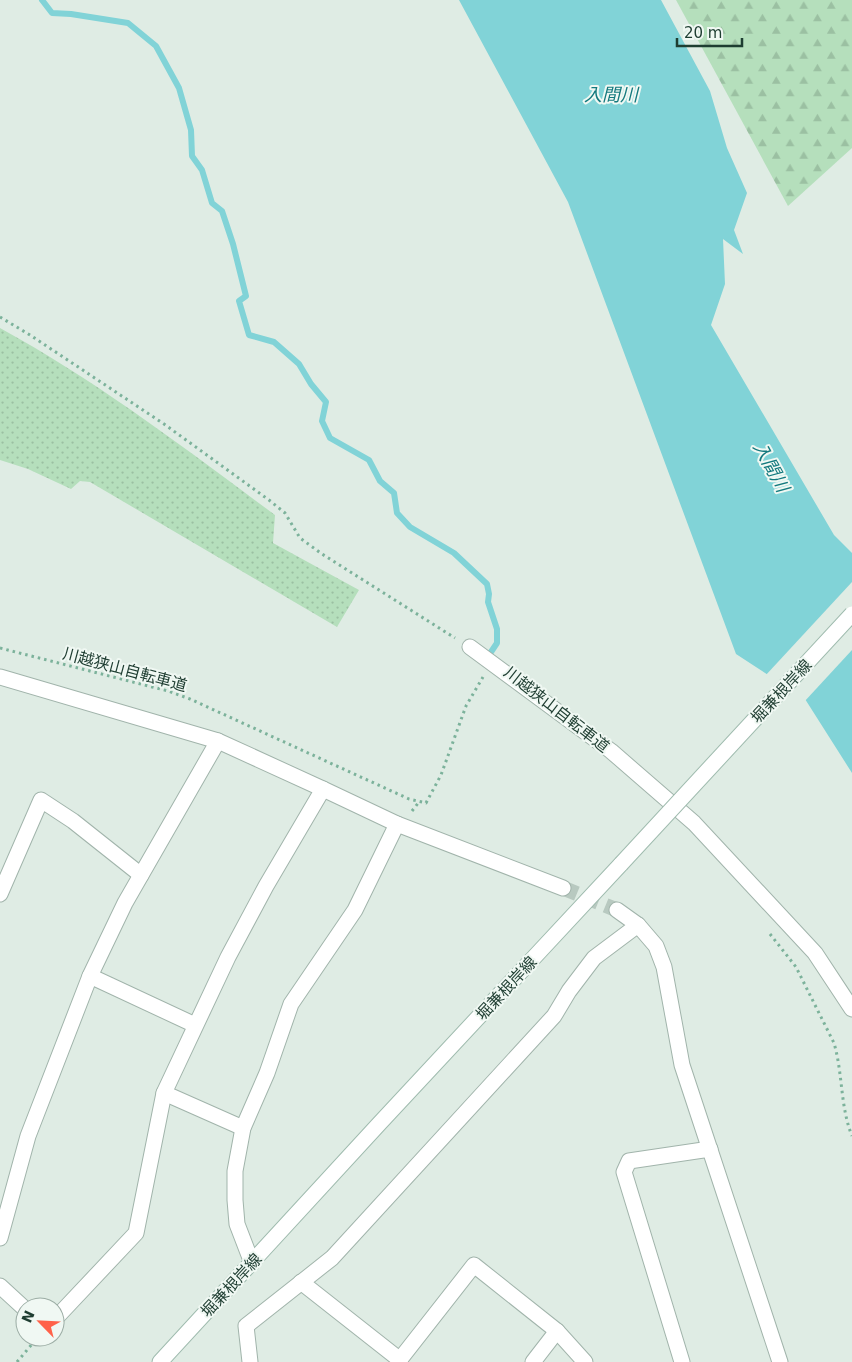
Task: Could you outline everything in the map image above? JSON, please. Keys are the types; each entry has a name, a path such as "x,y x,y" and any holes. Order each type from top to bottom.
{"street":[{"name":"堀兼根岸線","path":"160,1362 852,614"},
{"path":"470,647 611,751 694,823 815,953 852,1009"},
{"path":"0,677 218,741 397,824 563,888"},
{"path":"0,1238 28,1136 90,976 125,903 218,741"},
{"path":"65,1308 136,1233 164,1093 228,957 266,886 323,789"},
{"path":"0,894 41,800 73,821 141,875"},
{"path":"252,1263 238,1224 235,1200 235,1171 243,1128 267,1072 292,1004 355,910 397,824"},
{"path":"617,910 638,925 656,946 664,967 682,1065 780,1362"},
{"path":"250,1362 246,1326 332,1258 554,1016 569,991 594,958 638,925"},
{"path":"90,976 195,1025"},
{"path":"164,1093 243,1128"},
{"path":"682,1362 624,1172 629,1161 710,1149"},
{"path":"301,1282 399,1361 474,1265 557,1331 584,1362"},
{"path":"0,1286 15,1300"},
{"path":"533,1362 557,1331"}],"path":[{"path":"0,317 164,424 269,500 285,513 300,538 322,554 470,647"},
{"name":"川越狭山自転車道","path":"0,648 168,691 190,699 409,799 426,804 441,775 466,706 487,670"},
{"path":"766,929 796,967 834,1043 839,1063 843,1104 852,1136"},
{"path":"17,1362 30,1347"}],"green space":[{"path":"676,0 852,0 852,148 788,206"},
{"path":"0,328 106,393 275,515 273,543 359,590 337,627 90,482 80,481 71,489 28,469 0,460"}],"water":[{"name":"入間川","path":"459,0 661,0 710,91 727,148 747,193 734,230 743,254 723,239 725,284 711,325 834,535 852,553 852,773 805,699 736,654 568,202"}],"pier":[{"path":"852,582 852,650 804,702 765,676"}],"waterway":[{"path":"42,0 52,13 128,23 156,46 179,88 191,130 192,156 202,170 212,203 222,211 233,244 246,296 239,301 249,335 274,342 299,364 311,384 326,402 322,421 330,438 369,460 380,481 394,493 397,513 410,527 454,553 487,584 488,602 497,629 497,643 489,655"}],"tunnel":[{"path":"563,888 617,910"}]}
